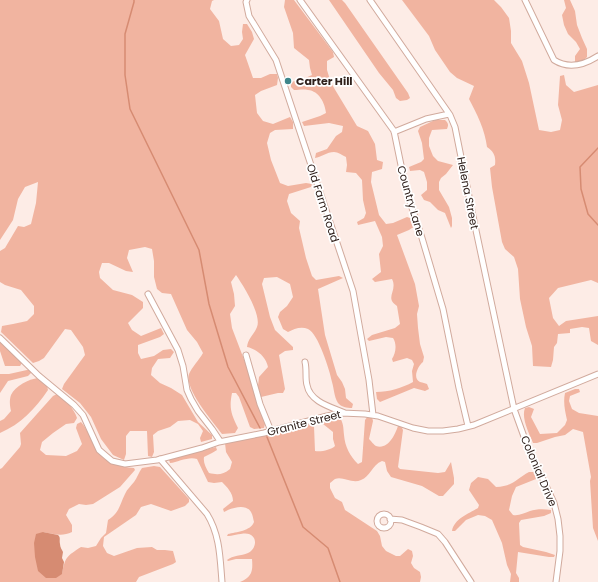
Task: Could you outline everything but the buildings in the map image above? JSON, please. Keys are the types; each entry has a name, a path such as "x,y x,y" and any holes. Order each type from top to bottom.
{"street":[{"name":"Old Farm Road","path":"247,0 249,16 276,60 352,290 369,380 373,415"},
{"name":"Country Lane","path":"300,0 394,132 410,202 443,309 468,426"},
{"name":"Helena Street","path":"370,0 449,114 455,127 514,408"},
{"path":"525,0 554,60 560,64 568,65 588,62 598,56"},
{"path":"394,132 426,119 449,114"},
{"path":"148,294 178,350 190,399 220,441"},
{"name":"Granite Street","path":"0,338 39,376 60,392 83,415 99,450 112,461 125,464 160,459 202,448 220,441 271,431 327,416 346,413 373,415 413,428 428,431 458,429 598,374"},
{"path":"246,355 260,404 271,431"},
{"path":"305,362 306,384 310,393 325,405 346,413"},
{"name":"Colonial Drive","path":"514,408 527,445 554,503 558,519 560,552 556,582"},
{"path":"160,459 207,514 212,522 221,556 222,582"},
{"path":"390,519 402,520 438,534 445,542 471,582"}],"shaded area":[{"path":"0,0 214,0 212,1 210,9 219,21 223,39 231,46 239,45 243,39 243,24 247,24 254,39 245,55 253,78 261,78 270,74 277,74 278,78 277,85 255,95 257,113 263,121 273,124 290,117 293,122 293,129 275,130 270,133 267,143 271,160 280,183 288,186 306,183 312,184 311,187 289,194 287,201 291,213 300,221 299,228 312,276 316,280 339,276 343,278 318,289 325,335 337,375 345,389 346,398 353,404 352,408 342,406 337,401 326,361 316,337 312,332 303,328 288,332 283,329 278,317 280,312 287,306 293,297 290,284 277,277 264,278 262,284 270,317 275,330 293,347 293,350 285,351 279,355 285,389 283,393 261,397 258,386 259,377 268,367 267,363 260,354 247,347 257,327 257,315 251,300 236,275 231,282 235,306 230,314 232,328 248,370 265,424 264,428 254,429 250,427 239,397 236,393 232,393 231,411 238,428 235,433 222,434 200,405 191,388 189,380 190,371 203,353 197,342 187,330 171,294 162,293 157,289 154,277 152,249 145,247 129,250 127,258 133,272 126,271 109,263 102,263 99,272 100,278 113,290 132,295 143,302 143,308 128,323 132,330 141,336 161,328 164,334 160,337 138,345 138,353 141,359 154,356 163,350 171,349 174,352 170,358 158,359 152,368 151,375 160,383 182,395 198,422 212,435 212,439 201,442 200,438 203,431 198,424 190,420 178,421 170,427 158,431 153,435 154,452 152,457 148,456 147,431 130,431 126,436 126,454 124,460 113,455 101,439 91,417 80,403 62,389 85,355 83,347 71,330 65,329 44,358 33,363 1,332 2,326 27,321 34,314 34,306 21,290 0,282 0,251 5,248 18,226 24,227 31,224 36,203 38,182 25,187 18,199 13,220 0,240"},
{"path":"285,0 294,0 333,52 334,57 327,61 327,70 331,83 357,126 368,131 375,144 377,160 383,162 382,169 372,172 371,182 379,215 386,224 393,223 407,217 413,219 415,226 397,235 415,284 419,306 417,314 418,328 420,344 424,357 423,362 419,366 416,378 420,382 427,384 429,389 425,391 414,388 380,402 377,399 376,392 395,389 413,382 412,371 414,364 412,360 407,358 393,362 392,359 396,348 393,338 386,337 369,341 367,339 372,335 395,328 400,324 397,306 393,303 391,297 393,287 392,279 375,282 372,279 381,272 379,254 383,246 382,237 375,221 358,225 357,222 364,218 366,213 363,200 362,180 356,173 346,172 346,157 336,152 331,152 315,158 316,153 327,149 336,136 342,132 343,126 329,123 304,126 302,122 326,113 323,102 318,95 312,91 294,90 291,87 291,82 312,75 309,60 294,48 293,33 284,7"},
{"path":"329,0 342,0 345,3 410,98 400,101 396,98 393,90 379,73"},
{"path":"402,0 494,0 509,18 511,43 522,61 529,83 539,130 551,132 560,130 562,120 558,105 560,76 564,75 566,85 574,92 598,85 598,283 591,280 558,288 549,298 553,318 559,326 566,321 598,316 598,345 591,341 589,328 582,327 570,329 570,333 558,334 557,343 554,347 551,367 533,366 532,346 520,299 518,269 514,257 505,249 502,242 492,187 490,168 495,165 495,157 487,147 483,128 469,99 474,86 457,78 450,72 435,50 429,36"},
{"path":"564,0 570,0 575,11 577,25 587,49 587,57 583,61 575,63 575,56 580,49 576,42 568,34 564,25 562,15 566,8"},
{"path":"435,120 445,120 448,125 447,129 432,130 429,138 429,146 433,156 438,161 453,165 439,182 439,190 449,207 452,218 451,228 445,213 438,210 430,202 424,200 421,195 427,190 427,182 424,172 420,170 410,171 409,167 421,162 424,159 422,143 418,131 420,127"},
{"path":"0,342 19,359 22,363 20,366 5,366 0,351"},
{"path":"31,370 32,372 28,376 8,381 0,393 0,374 9,374"},
{"path":"38,378 47,386 48,390 27,415 15,425 0,433 0,421 4,419 11,411 10,399 13,392 23,384"},
{"path":"579,389 580,392 570,396 569,401 572,409 579,413 598,416 598,541 593,528 591,477 583,432 573,429 565,435 533,443 526,426 524,416 525,408 529,407 534,409 531,417 540,434 557,433 565,425 567,420 564,403 565,393"},
{"path":"57,394 76,414 77,418 74,423 66,424 42,442 40,450 46,455 66,456 77,451 82,444 76,428 77,424 81,422 99,454 103,458 123,467 134,468 135,470 120,487 93,504 79,504 69,509 66,515 72,525 72,532 61,535 43,532 62,574 64,564 70,555 81,547 88,548 96,546 106,533 108,520 119,508 126,492 142,468 154,466 160,467 189,499 189,502 185,506 171,511 151,504 141,507 136,515 104,537 103,546 107,553 114,556 137,548 152,547 157,550 173,551 176,562 139,577 136,582 0,582 0,469 20,447 20,433 53,396"},
{"path":"339,416 343,423 347,447 350,454 358,464 362,462 365,420 368,416 372,417 373,421 369,439 376,446 380,447 387,444 393,437 398,426 401,426 403,430 398,467 400,469 438,473 445,472 451,462 454,484 443,496 439,496 422,486 391,477 387,471 385,462 382,461 361,480 354,481 338,478 330,483 330,488 335,498 342,502 345,510 377,531 380,536 382,546 386,551 396,556 400,556 408,549 412,551 413,556 411,563 414,568 420,572 420,582 240,582 247,578 251,573 252,559 227,560 232,557 245,554 253,549 255,541 249,534 227,536 228,534 247,529 252,525 254,522 251,512 249,509 242,507 230,509 224,512 223,509 233,501 231,493 222,482 208,482 197,459 187,459 170,463 169,460 216,447 217,450 204,457 204,463 209,473 222,473 230,469 232,462 226,452 225,443 309,424 314,426 315,451 331,449 335,446 333,432 321,421"},
{"path":"529,472 535,472 538,474 536,479 516,487 512,496 509,510 513,515 519,515 535,510 551,510 551,513 544,516 521,520 519,523 520,545 555,555 554,557 549,557 518,552 516,573 519,578 519,582 510,582 511,574 507,565 502,543 492,520 485,516 478,515 466,520 455,531 452,531 458,520 478,508 479,505 469,490 471,483 478,477 488,479 496,487 501,487 510,484"},
{"path":"43,532 58,535 59,537 64,562 62,574 56,578 46,578 38,571 34,543 36,534"}],"waterway":[{"path":"134,0 125,34 125,75 130,109 199,250 209,304 228,367 260,428"},
{"path":"598,148 580,167 581,189 588,214 598,225"},
{"path":"267,437 303,527 328,548 340,582"}],"place":[{"name":"Carter Hill","path":"288,81"}]}
